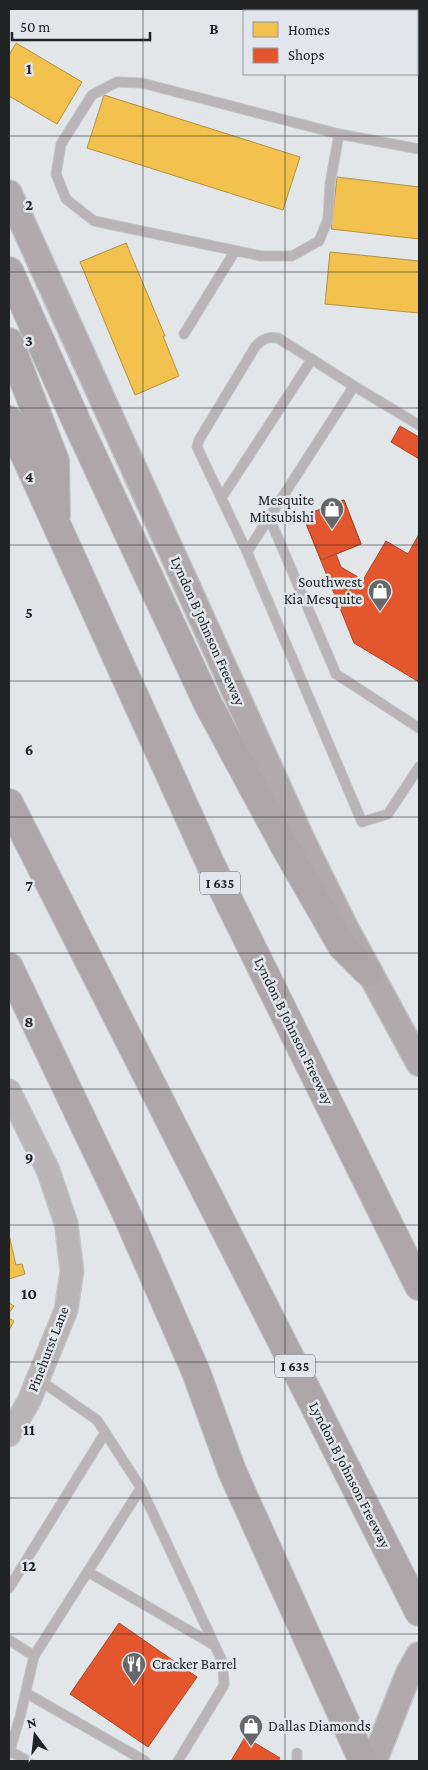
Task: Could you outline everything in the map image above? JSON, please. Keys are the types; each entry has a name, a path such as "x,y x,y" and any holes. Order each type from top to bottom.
{"highway":[{"path":"9,271 78,425 208,704 284,845 342,946 368,972"},
{"path":"9,342 55,461 56,526"},
{"name":"Lyndon B Johnson Freeway","path":"9,420 211,865 419,1286"},
{"name":"Lyndon B Johnson Freeway","path":"9,803 419,1612"},
{"path":"9,967 124,1208 196,1372 232,1471 363,1761"}],"main road":[{"name":"Lyndon B Johnson Freeway","path":"9,193 300,835 368,972 419,1063"},
{"path":"374,1761 413,1665"}],"street":[{"name":"Pinehurst Lane","path":"9,1091 48,1170 66,1223 72,1271 66,1310 29,1401 10,1430"}],"lane":[{"path":"339,134 330,184 328,219 319,241 292,256 261,256 94,221 66,199 56,174 61,144 92,95 117,82 142,83 339,134 419,149"},
{"path":"184,334 234,251"},
{"path":"419,425 278,338 270,336 255,346 199,440 197,447 246,552 362,822 388,814 419,767"},
{"path":"222,498 312,359"},
{"path":"246,552 354,386"},
{"path":"269,517 336,674 419,728"},
{"path":"38,1379 97,1420 142,1488 223,1663 224,1685 178,1761"},
{"path":"9,1588 105,1432"},
{"path":"28,1761 9,1752 20,1717 34,1656 142,1488"},
{"path":"88,1572 214,1645"},
{"path":"9,1640 34,1656"},
{"path":"26,1693 145,1761"}],"building: Homes":[{"path":"16,43 82,82 57,124 9,96 9,55"},
{"path":"104,95 300,157 283,210 87,148"},
{"path":"337,177 419,187 419,239 331,229"},
{"path":"126,243 165,336 163,336 179,376 135,395 80,262"},
{"path":"330,252 419,261 419,313 325,304"},
{"path":"9,1235 16,1265 22,1264 25,1274 9,1279"},
{"path":"9,1303 14,1306 9,1313"},
{"path":"9,1318 14,1321 9,1330"}],"building: Shops":[{"path":"400,426 419,437 419,459 391,442"},
{"name":"Southwest Kia Mesquite","path":"344,500 361,544 336,554 341,567 363,580 386,541 408,554 419,534 419,682 354,643 303,516"},
{"name":"Mesquite Mitsubishi","path":"344,500 361,544 321,560 303,516"},
{"name":"Cracker Barrel","path":"119,1623 197,1677 148,1747 70,1694"},
{"name":"Dallas Diamonds","path":"245,1737 280,1758 278,1761 231,1761"}],"place":[{"name":"Mesquite Mitsubishi","path":"332,530"},
{"name":"Southwest Kia Mesquite","path":"380,612"},
{"name":"Cracker Barrel","path":"134,1685"},
{"name":"Dallas Diamonds","path":"251,1747"}]}
